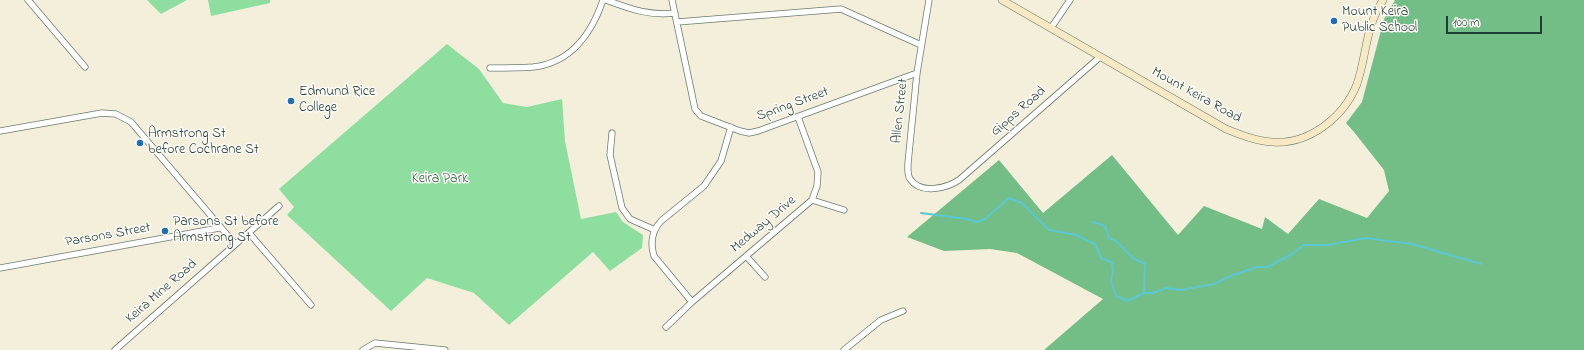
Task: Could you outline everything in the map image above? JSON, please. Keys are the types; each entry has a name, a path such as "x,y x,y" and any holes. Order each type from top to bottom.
{"main road":[{"name":"Mount Keira Road","path":"1002,0 1206,118 1239,135 1273,142 1296,140 1316,131 1338,114 1348,100 1357,83 1371,21 1383,0"}],"street":[{"path":"28,0 85,66"},
{"path":"490,68 534,67 564,56 578,44 592,27 603,0"},
{"path":"606,0 644,13 658,15 675,13"},
{"name":"Spring Street","path":"672,0 695,109 701,116 745,132 754,132 798,117 917,73"},
{"name":"Allen Street","path":"929,0 917,73 908,174 910,179 919,186 938,188 953,184"},
{"path":"1051,28 1070,0"},
{"path":"677,22 841,9 921,45"},
{"name":"Gipps Road","path":"953,184 974,168 1100,57"},
{"path":"0,131 102,113 116,114 131,122 234,244"},
{"name":"Medway Drive","path":"666,327 692,302 812,200 817,186 818,172 798,117"},
{"path":"692,302 654,256 652,241 655,230 661,221 704,186 720,161 731,127"},
{"path":"612,133 610,155 622,208 630,219 655,230"},
{"path":"812,200 844,210"},
{"name":"Keira Mine Road","path":"115,350 234,244 249,234 280,206"},
{"name":"Parsons Street","path":"0,268 219,228"},
{"path":"249,234 311,305"},
{"path":"746,256 765,277"},
{"path":"844,350 881,320 903,311"},
{"path":"363,350 375,343 445,350"}],"green space":[{"path":"147,0 187,0 161,14"},
{"path":"208,0 270,0 270,3 211,16"},
{"path":"1395,0 1584,0 1584,350 1044,350 1103,299 1017,253 990,249 944,251 907,237 999,160 1043,213 1112,155 1178,235 1204,206 1262,229 1265,217 1288,234 1319,199 1367,218 1389,191 1384,170 1346,123 1362,102 1384,19"},
{"name":"Keira Park","path":"447,44 479,69 503,103 527,107 562,99 565,141 581,219 616,212 623,222 643,235 642,248 610,271 593,252 509,325 474,293 427,278 391,311 287,215 294,207 279,189"}],"waterway":[{"path":"921,213 967,219 977,222 985,219 1009,198 1022,203 1049,230 1076,235 1095,244 1101,258 1112,263 1113,271 1111,282 1116,296 1127,301 1144,293 1153,293 1166,288 1181,290 1214,284 1233,275 1257,267 1267,267 1292,254 1304,245 1328,245 1365,238 1412,244 1481,264"},
{"path":"1093,222 1105,226 1109,238 1116,241 1134,259 1145,264 1144,293"}],"place":[{"name":"Mount Keira Public School","path":"1334,21"},
{"name":"Edmund Rice College","path":"291,101"},
{"name":"Armstrong St before Cochrane St","path":"140,143"},
{"name":"Parsons St before Armstrong St","path":"165,231"}]}
